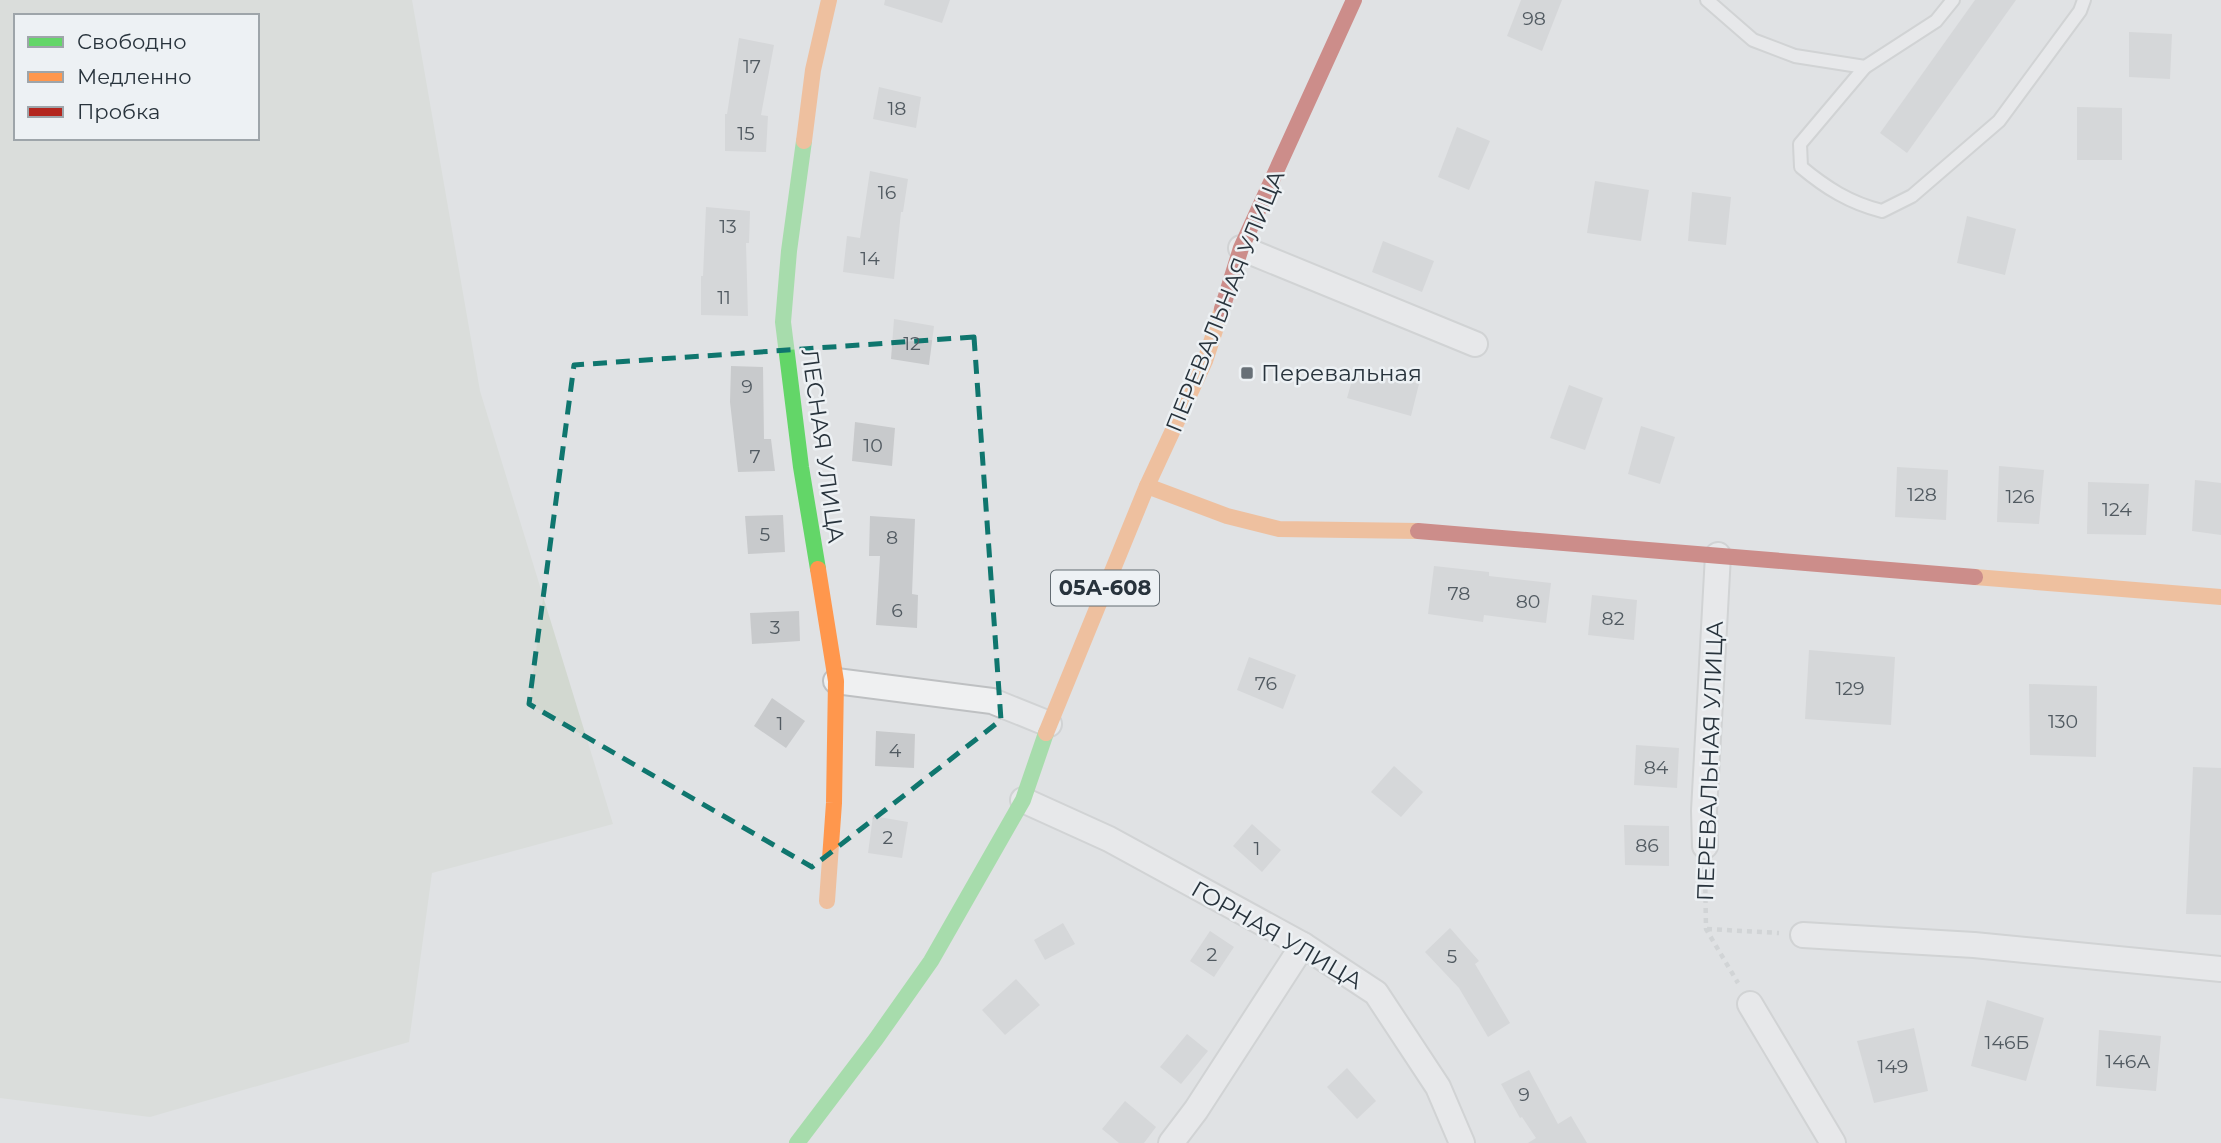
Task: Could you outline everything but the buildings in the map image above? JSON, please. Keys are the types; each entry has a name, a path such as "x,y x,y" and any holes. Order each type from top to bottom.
{"main road":[{"name":"ЛЕСНАЯ УЛИЦА","path":"827,901 834,803 836,681 801,467 783,322 789,251 813,70 829,0"},
{"name":"ПЕРЕВАЛЬНАЯ УЛИЦА","path":"797,1143 876,1039 930,961 1023,800 1049,724 1147,486 1205,361 1241,248 1354,0"},
{"path":"1147,486 1227,516 1279,529 1406,530 2221,597"}],"street":[{"path":"1241,248 1475,344"},
{"name":"ПЕРЕВАЛЬНАЯ УЛИЦА","path":"1705,846 1704,811 1718,555"},
{"path":"836,681 992,701 1049,724"},
{"name":"ГОРНАЯ УЛИЦА","path":"1023,800 1109,839 1303,945 1376,993 1438,1087 1462,1143"},
{"path":"1803,935 1974,945 2221,969"},
{"path":"1171,1143 1196,1110 1303,945"},
{"path":"1750,1003 1833,1143"}],"lane":[{"path":"1707,0 1753,40 1795,56 1865,67"},
{"path":"1953,0 1936,21 1865,67 1800,144 1801,167 1820,184 1856,204 1882,211 1912,196 1999,121 2080,11 2084,0"}],"path":[{"name":"ПЕРЕВАЛЬНАЯ УЛИЦА","path":"1705,846 1706,929 1750,1003"},
{"path":"1706,929 1803,935"}],"highlighted area":[{"path":"974,337 1001,720 812,867 529,704 574,365"}],"shaded area":[{"path":"0,0 412,0 480,391 613,824 432,873 409,1042 150,1117 0,1098"}],"traffic: fast":[{"path":"804,141 789,251 783,322 801,467 818,569"},
{"path":"797,1143 931,961 1023,800 1046,733"}],"traffic: slow":[{"path":"804,141 813,70 829,0"},
{"path":"1046,733 1147,486 1205,361 1222,309"},
{"path":"1147,486 1227,516 1279,529 1418,531"},
{"path":"818,569 836,681 834,803 827,901"},
{"path":"1975,577 2221,597"}],"traffic: jam":[{"path":"1222,309 1241,248 1354,0"},
{"path":"1418,531 1975,577"}],"place":[{"name":"Перевальная","path":"1247,373"}]}
